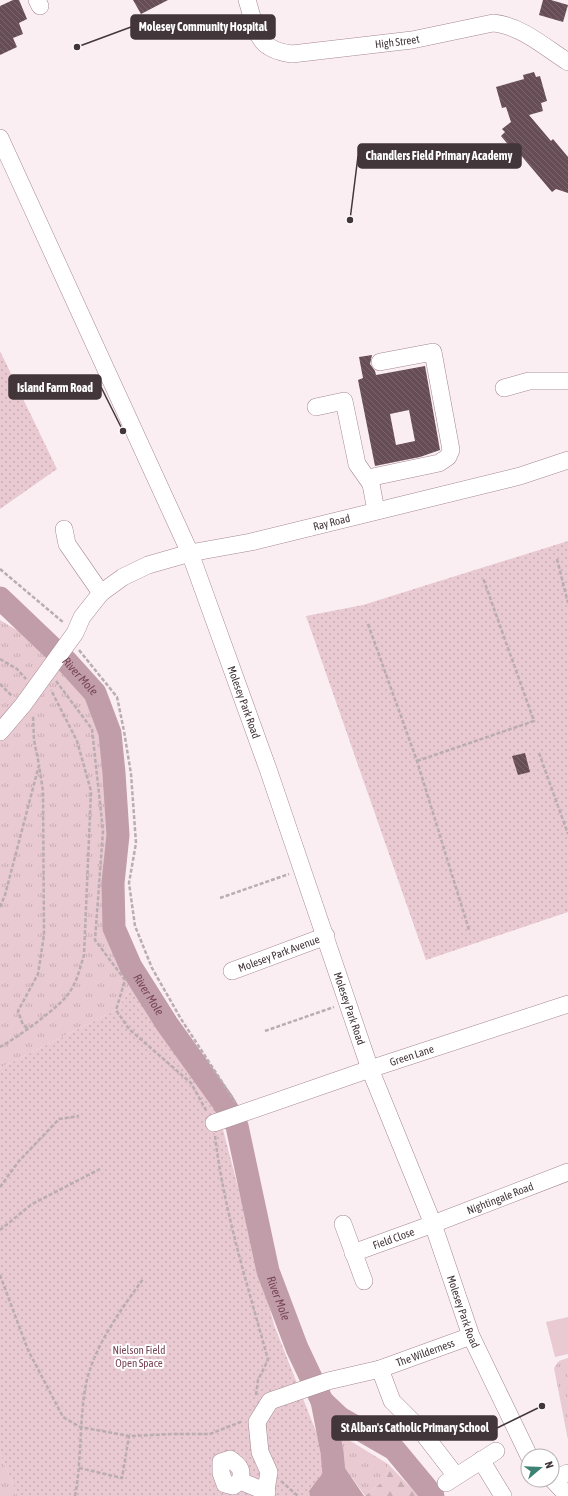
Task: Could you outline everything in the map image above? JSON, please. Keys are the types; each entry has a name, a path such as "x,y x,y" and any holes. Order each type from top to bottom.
{"street":[{"name":"High Street","path":"247,0 260,38 265,45 278,52 292,54 412,40 493,23 504,24 516,29 568,62"},
{"name":"Molesey Park Road","path":"0,138 190,553 326,936 370,1069 433,1224 471,1336 525,1448"},
{"path":"368,478 439,463 448,457 451,450 433,352 380,362"},
{"path":"504,388 529,381 568,381"},
{"path":"316,407 344,402 357,464 371,484 376,511"},
{"name":"Ray Road","path":"0,732 73,635 82,617 102,593 123,576 148,565 190,553 251,542 520,476 568,460"},
{"path":"64,529 67,544 102,593"},
{"name":"Molesey Park Avenue","path":"232,971 326,936"},
{"name":"Green Lane","path":"217,1123 370,1069 568,1004"},
{"name":"Nightingale Road","path":"433,1224 568,1172"},
{"path":"343,1224 364,1281"},
{"name":"Field Close","path":"353,1253 433,1224"},
{"name":"The Wilderness","path":"260,1419 270,1401 328,1381 380,1369 471,1336"},
{"path":"380,1369 392,1401 419,1428 451,1480 496,1451"},
{"path":"240,1481 266,1494 269,1472 260,1452 260,1419"},
{"path":"481,1460 503,1496"},
{"path":"560,1481 568,1496"}],"path":[{"path":"557,559 568,604"},
{"path":"0,569 73,635 117,697 131,774 136,842 130,883 135,926 152,968 181,1020 249,1111"},
{"path":"417,762 534,721 483,578"},
{"path":"368,624 417,762 469,930"},
{"path":"0,659 17,669 42,678 92,729 103,832 95,940 125,980 116,1010 129,1029 190,1083 217,1123 219,1172 239,1255 268,1360 258,1380 254,1407 260,1419 247,1420 210,1434 129,1436 80,1427 63,1417 28,1350 0,1275"},
{"path":"0,1047 27,1028 68,994 77,978 84,955 92,791 77,741 42,678"},
{"path":"27,1028 23,1025 18,1011 38,974 44,935 43,791 34,740 33,713"},
{"path":"539,753 568,834"},
{"path":"0,907 5,895 39,765"},
{"path":"220,898 302,869"},
{"path":"265,1031 348,1002"},
{"path":"0,1187 19,1161 59,1119 78,1116"},
{"path":"0,1230 32,1204 100,1169"},
{"path":"74,1496 79,1468 80,1427 87,1382 96,1354 142,1279"},
{"path":"79,1468 122,1478 129,1436"},
{"path":"280,1477 282,1481 298,1496"}],"green space":[{"path":"0,351 57,469 0,509"},
{"path":"568,541 568,912 426,960 306,616 363,605"},
{"path":"0,620 33,640 65,673 84,695 97,726 105,765 111,827 102,894 111,949 136,982 116,1010 0,1068"},
{"name":"Nielson Field Open Space","path":"136,982 170,1040 214,1107 221,1122 274,1325 317,1434 324,1472 309,1491 310,1496 18,1496 0,1454 0,1068 116,1010"},
{"path":"568,1317 568,1354 555,1357 546,1322"},
{"path":"568,1358 568,1440 554,1368 559,1361"},
{"path":"339,1434 388,1464 386,1479 365,1496 341,1462"},
{"path":"0,1454 18,1496 0,1496"},
{"path":"388,1464 419,1496 365,1496 386,1479"}],"shaded area":[{"path":"341,1462 364,1496 310,1496 309,1491 323,1473 331,1466"}],"building":[{"path":"13,0 19,0 27,19 19,23 23,34 13,38 17,47 0,55 0,6"},
{"path":"133,0 168,0 141,14"},
{"path":"543,0 551,0 568,5 563,22 539,15"},
{"path":"534,72 536,77 540,76 547,101 541,103 543,111 529,115 551,141 553,139 568,157 568,193 556,189 552,192 519,153 517,155 501,136 505,132 502,129 511,122 506,107 502,108 496,87 524,79 523,75"},
{"path":"372,355 370,364 376,375 425,366 440,450 420,457 375,466 358,380 363,378 359,357","holes":["409,410 415,441 396,445 390,414"]},
{"path":"525,753 530,772 518,775 512,756"}],"waterway":[{"name":"River Mole","path":"0,598 66,661 95,693 110,733 118,835 113,883 114,928 131,967 167,1024 223,1102 237,1126 268,1271 297,1348 322,1401 332,1452 336,1496"},
{"name":"River Mole","path":"322,1401 340,1418 394,1449 433,1496"}],"place":[{"name":"Molesey Community Hospital","path":"77,47"},
{"name":"Chandlers Field Primary Academy","path":"350,220"},
{"name":"Island Farm Road","path":"123,431"},
{"name":"St Alban's Catholic Primary School","path":"542,1406"}]}
